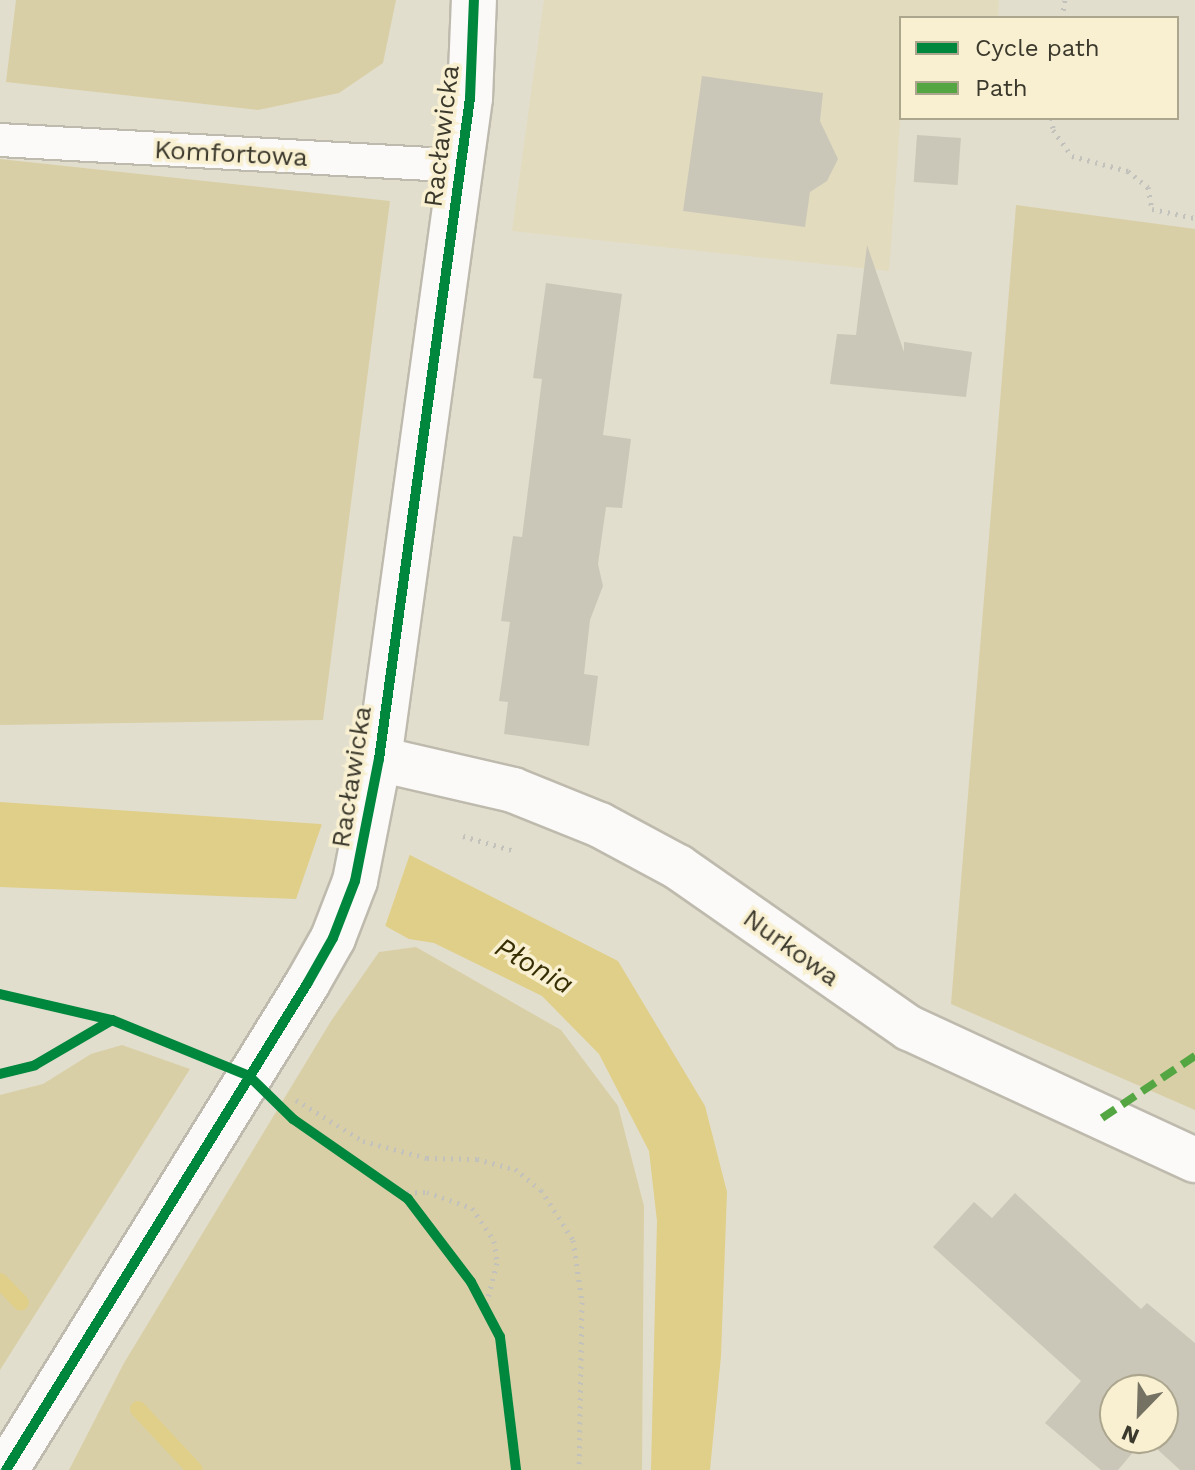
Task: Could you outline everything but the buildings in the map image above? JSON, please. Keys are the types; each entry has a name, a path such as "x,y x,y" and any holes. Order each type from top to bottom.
{"street":[{"name":"Racławicka","path":"6,1470 335,932 355,881 379,759 461,166 474,66 474,0"},
{"name":"Nurkowa","path":"379,759 513,790 600,825 678,867 909,1028 1195,1160"}],"lane":[{"name":"Komfortowa","path":"0,140 461,166"}],"path":[{"path":"1052,120 1053,130 1072,156 1128,171 1148,187 1152,209 1195,218"},
{"path":"249,1076 363,1141 427,1158 477,1159 515,1169 541,1190 573,1240 582,1302 579,1470"},
{"path":"389,1185 417,1211"},
{"path":"399,1193 427,1192 472,1208 494,1241 497,1263 485,1309"},
{"path":"478,1296 493,1323"}],"shaded area":[{"path":"16,0 396,0 383,63 339,93 258,110 6,82"},
{"path":"544,0 999,0 998,16 899,16 900,120 889,271 512,231"},
{"path":"0,159 390,201 323,720 0,725"},
{"path":"1016,205 1195,229 1195,1110 951,1004"},
{"path":"416,947 561,1030 618,1106 644,1206 642,1470 69,1470 124,1363 331,1021 379,952"},
{"path":"122,1045 190,1069 0,1370 0,1095 43,1084 91,1054"}],"water":[{"name":"Płonia","path":"0,802 320,824 410,855 618,961 705,1106 727,1192 721,1356 710,1470 651,1470 657,1221 649,1151 599,1054 542,996 434,943 409,939 380,923 296,899 0,887"}],"pier":[{"path":"323,821 411,851 383,933 295,902"}],"waterway":[{"path":"0,1281 21,1303"},
{"path":"138,1409 195,1470"}],"marked path":[{"path":"1102,1118 1195,1056"}],"cycle path":[{"path":"6,1470 307,984 333,938 355,881 379,759 470,98 474,0"},
{"path":"0,994 112,1020 249,1076 293,1119 408,1199 471,1282 500,1337 516,1470"},
{"path":"0,1074 35,1065 112,1020"}]}
